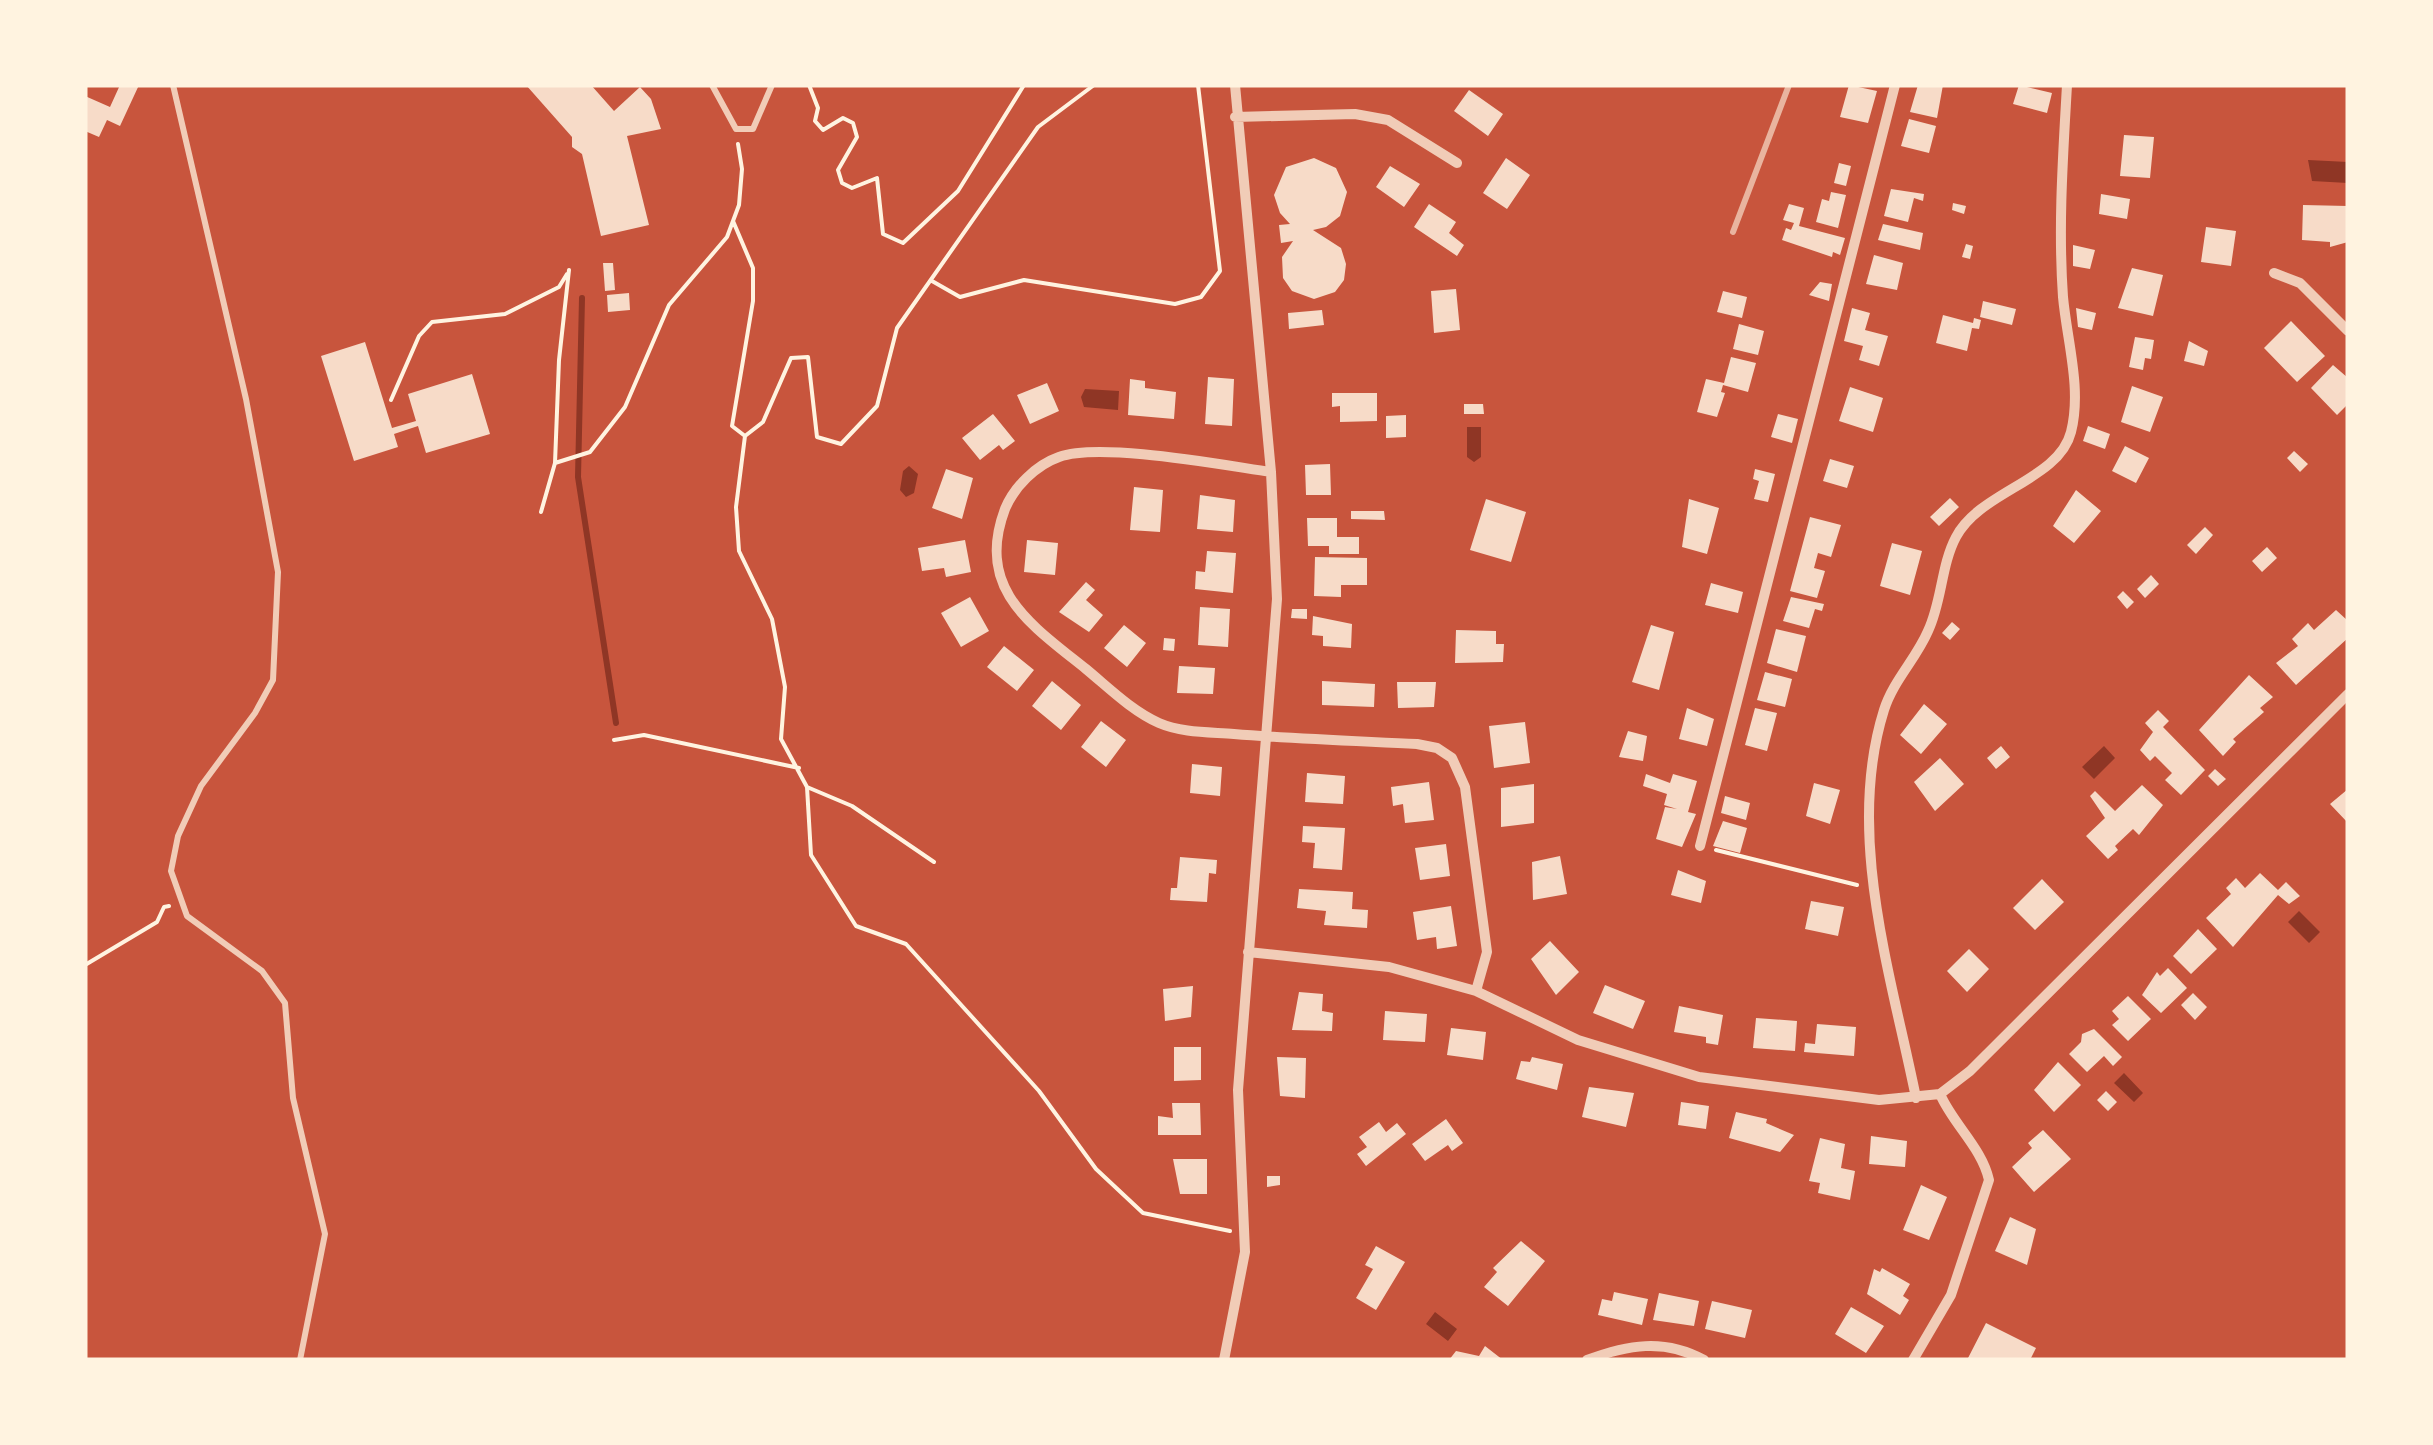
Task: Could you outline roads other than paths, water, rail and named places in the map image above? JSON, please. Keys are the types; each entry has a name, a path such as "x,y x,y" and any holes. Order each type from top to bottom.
{"street":[{"path":"1224,1360 1244,1234 1238,1090 1277,599 1270,472 1234,85"},
{"path":"1700,846 1896,85"},
{"path":"1916,1098 1876,890 1866,826 1867,790 1884,709 1928,632 1956,537 1980,508 2053,461 2070,438 2076,406 2060,219 2067,85"},
{"path":"1234,117 1355,114 1388,120 1457,163"},
{"path":"2274,273 2300,283 2348,331"},
{"path":"1270,472 1088,452 1057,458 1026,478 1008,502 995,537 997,569 1018,611 1138,712 1162,725 1264,737 1417,744 1452,758 1465,787 1488,952 1476,991"},
{"path":"1248,952 1389,968 1476,991 1578,1040 1700,1077 1879,1100 1940,1094 1970,1071 2348,694"},
{"path":"1913,1360 1950,1295 1989,1180 1986,1163 1940,1094"},
{"path":"1587,1360 1623,1347 1654,1345 1704,1360"}],"lane":[{"path":"173,85 246,399 278,572 273,680 255,713 201,786 178,836 171,871 187,916 262,971 285,1003 294,1098 325,1234 300,1360"},
{"path":"712,85 736,129 752,128 772,85"}],"waterway":[{"path":"582,298 578,477 616,723"}],"railway":[{"path":"1733,232 1789,85"}]}
